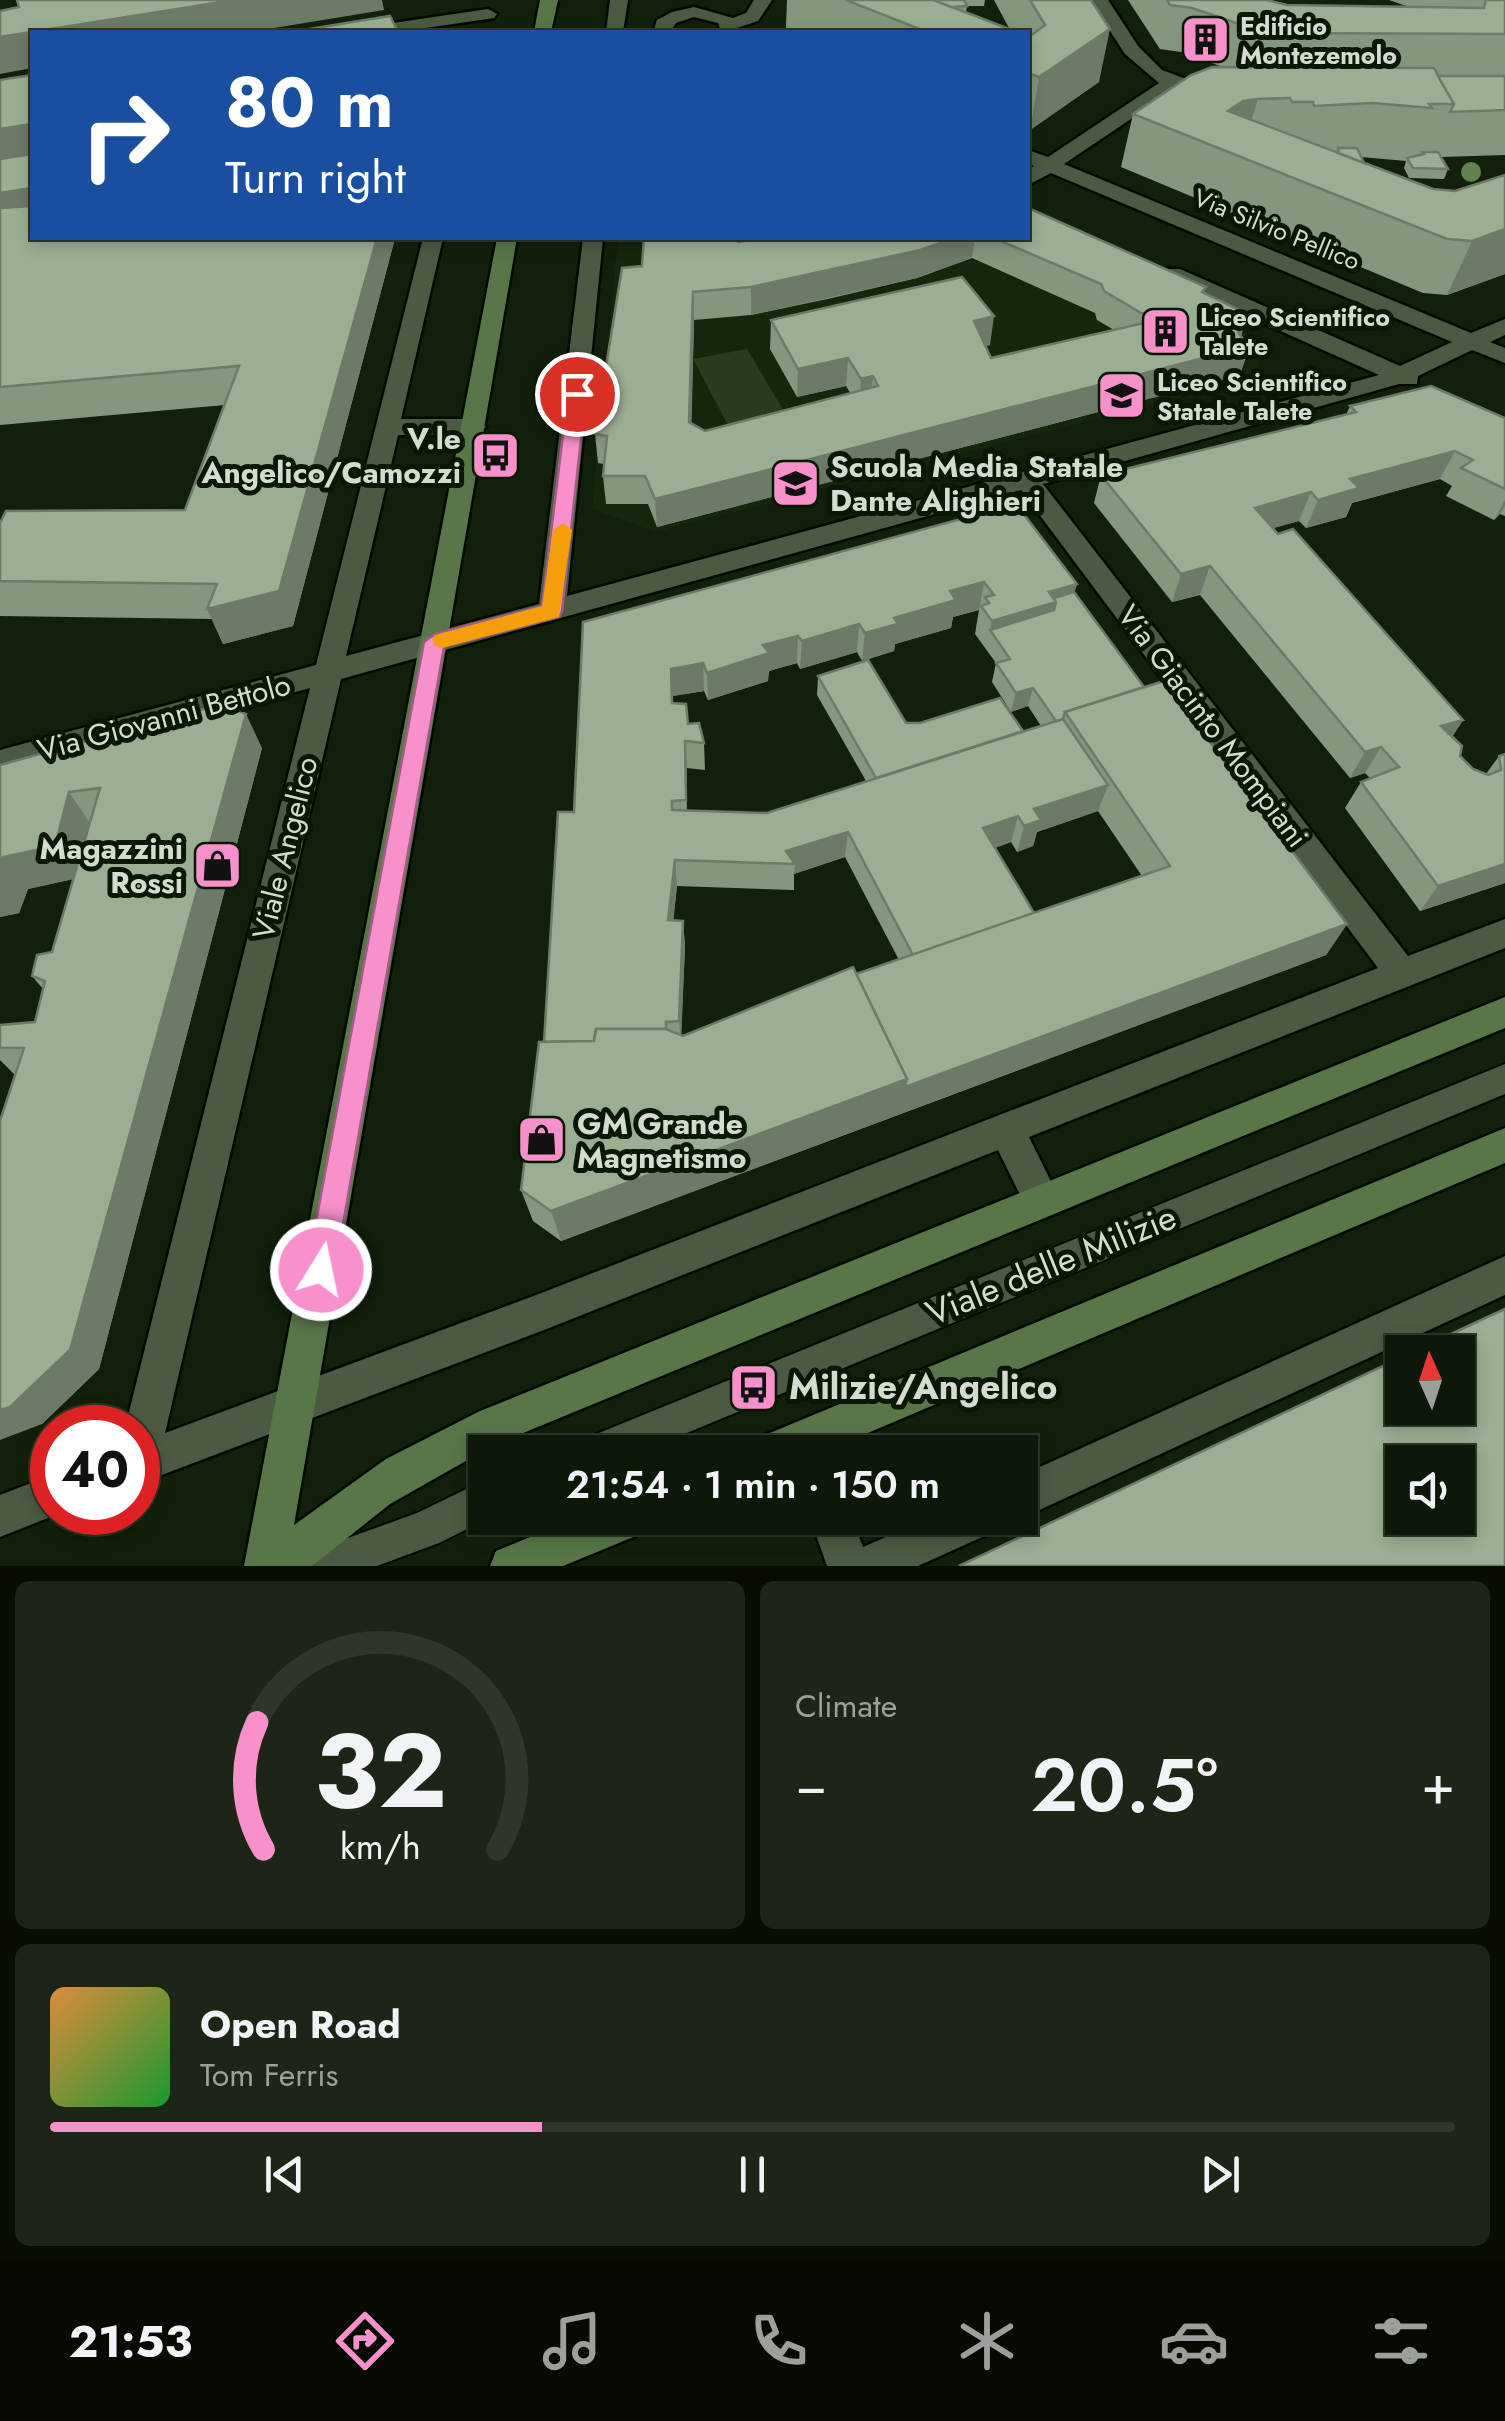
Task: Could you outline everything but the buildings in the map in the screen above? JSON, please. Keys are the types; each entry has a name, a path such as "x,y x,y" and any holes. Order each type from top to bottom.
{"street":[{"path":"412,0 422,23 439,30"},
{"path":"543,30 549,0"},
{"path":"616,30 619,0"},
{"path":"662,30 662,24 681,7 710,14 732,30 752,17 763,0"},
{"path":"1099,0 1142,66 1170,84 1201,92 1241,93"},
{"path":"378,30 489,7"},
{"path":"1030,178 1170,84"},
{"name":"Via Silvio Pellico","path":"1030,157 1505,356"},
{"name":"Viale Angelico","path":"152,1405 433,240"},
{"path":"265,1566 507,240"},
{"path":"552,611 593,240"},
{"path":"1156,266 1430,388"},
{"name":"Via Giovanni Bettolo","path":"0,762 1401,376 1505,326"},
{"path":"387,426 474,427"},
{"name":"Via Giacinto Mompiani","path":"1025,478 1401,973"},
{"path":"160,1454 1006,1130 1505,933"},
{"name":"Viale delle Milizie","path":"282,1566 336,1518 422,1459 510,1419 1505,1012"},
{"name":"Viale delle Milizie","path":"1006,1130 1042,1200"},
{"name":"Viale delle Milizie","path":"825,1435 1505,1145"},
{"path":"1038,1489 1505,1275"},
{"path":"0,1516 30,1504"},
{"path":"511,1566 587,1535"},
{"path":"836,1535 848,1566"},
{"path":"870,1566 938,1535"}],"lane":[{"name":"Viale delle Milizie","path":"637,1435 1505,1078"},
{"path":"323,1566 468,1508"}],"shaded area":[{"path":"1030,235 1263,341 1254,378 655,532 592,509 618,240 1030,240"},
{"path":"747,349 787,416 730,429 693,359"}],"slow traffic":[{"path":"442,640 552,611 563,530"}],"place":[{"name":"Edificio Montezemolo","path":"1205,40"},
{"name":"Liceo Scientifico Talete","path":"1165,331"},
{"name":"Liceo Scientifico Statale Talete","path":"1122,396"},
{"name":"V.le Angelico/Camozzi","path":"496,455"},
{"name":"Scuola Media Statale Dante Alighieri","path":"795,483"},
{"name":"Magazzini Rossi","path":"218,865"},
{"name":"GM Grande Magnetismo","path":"542,1140"},
{"name":"Milizie/Angelico","path":"754,1387"}],"route":[{"path":"321,1270 435,642 552,611 577,394"}]}
